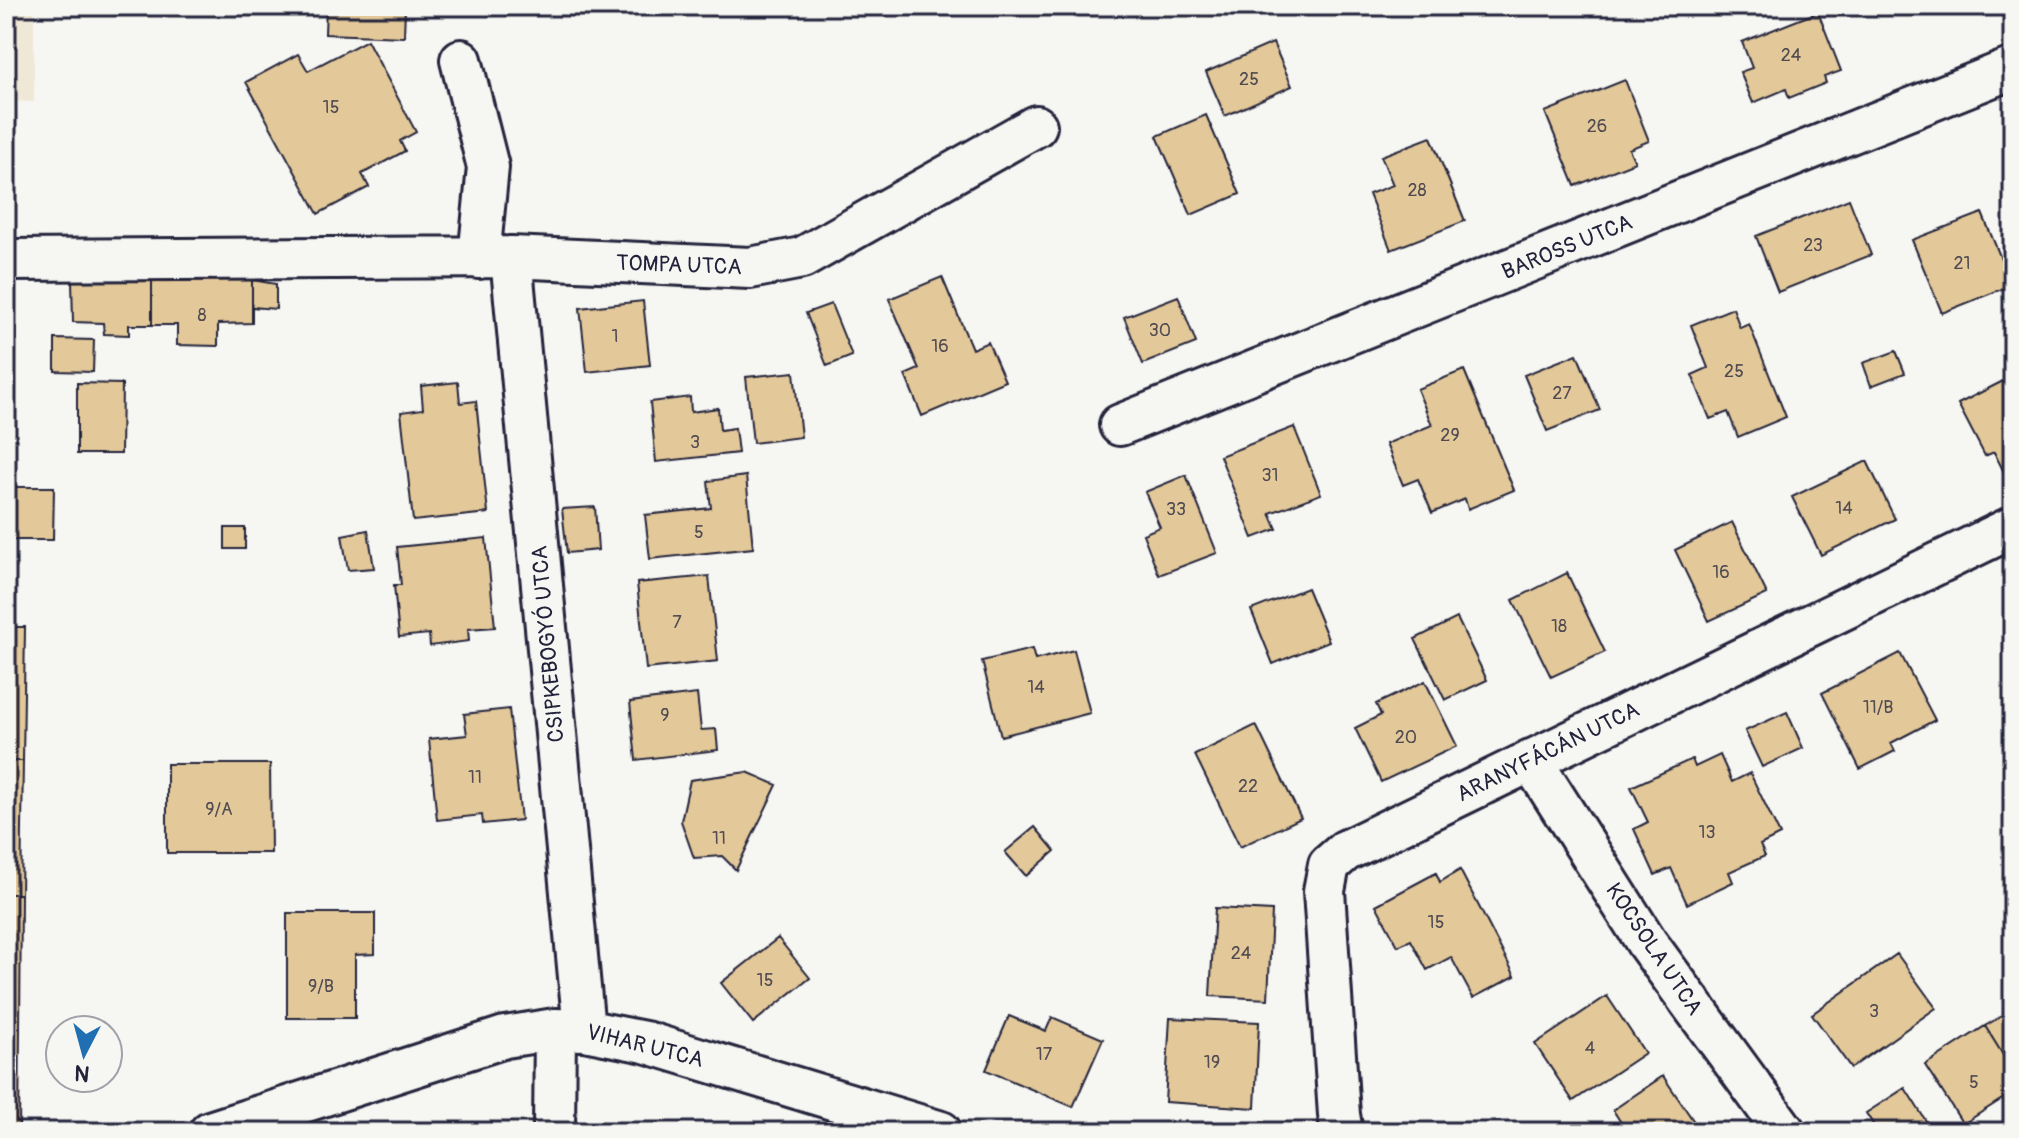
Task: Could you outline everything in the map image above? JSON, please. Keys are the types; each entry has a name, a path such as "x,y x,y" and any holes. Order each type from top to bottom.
{"street":[{"path":"461,60 488,167 495,258"},
{"name":"BAROSS UTCA","path":"1120,425 2013,68"},
{"name":"TOMPA UTCA","path":"6,260 495,258 750,268 802,258 1036,126"},
{"name":"CSIPKEBOGYÓ UTCA","path":"495,258 570,1030 554,1132"},
{"name":"ARANYFÁCÁN UTCA","path":"1342,1132 1324,891 1329,865 1345,851 2013,527"},
{"name":"KOCSOLA UTCA","path":"1531,760 1647,943 1785,1132"},
{"name":"VIHAR UTCA","path":"210,1132 505,1037 570,1030 645,1042 941,1132"}],"shaded area":[{"path":"6,6 34,6 34,102 6,101"}],"building":[{"path":"326,6 405,6 404,37 325,34"},
{"path":"1818,12 1841,71 1824,77 1826,83 1789,98 1786,89 1753,103 1740,72 1752,68 1742,42"},
{"path":"367,40 416,132 400,141 405,151 362,174 369,187 318,214 246,82 298,54 308,71"},
{"path":"1273,43 1292,86 1225,116 1206,72"},
{"path":"1625,80 1649,141 1629,149 1635,162 1575,186 1545,112"},
{"path":"1206,115 1240,194 1191,215 1157,136"},
{"path":"1431,137 1465,221 1391,250 1369,194 1393,185 1381,156"},
{"path":"1849,199 1871,255 1778,292 1756,236"},
{"path":"1982,213 2012,285 1942,313 1912,240"},
{"path":"942,277 972,349 988,342 1005,381 922,416 905,375 919,369 889,299"},
{"path":"72,280 152,280 152,325 129,325 129,335 104,334 103,323 73,322"},
{"path":"152,280 252,280 252,323 218,324 218,346 177,345 177,325 152,325"},
{"path":"252,280 276,284 276,309 252,307"},
{"path":"1178,296 1196,343 1143,364 1124,317"},
{"path":"643,301 650,365 587,372 580,308"},
{"path":"831,304 852,356 827,366 806,313"},
{"path":"1733,308 1740,328 1749,324 1786,417 1738,437 1728,412 1710,419 1692,375 1708,368 1691,325"},
{"path":"55,339 94,340 93,372 55,371"},
{"path":"1896,351 1905,373 1871,386 1863,363"},
{"path":"1577,354 1600,410 1547,431 1524,375"},
{"path":"1464,370 1514,490 1468,509 1465,499 1432,513 1418,479 1403,485 1386,444 1432,425 1417,389"},
{"path":"794,372 801,437 753,443 746,377"},
{"path":"2013,376 2013,472 2006,476 1994,452 1985,456 1958,404"},
{"path":"458,382 460,403 476,401 488,513 413,521 401,412 423,409 421,386"},
{"path":"77,383 122,384 121,454 77,454"},
{"path":"690,397 691,412 718,408 720,430 735,428 738,453 656,462 650,402"},
{"path":"1294,427 1321,494 1270,513 1277,529 1253,538 1220,456"},
{"path":"1867,461 1895,519 1821,555 1792,497"},
{"path":"1186,475 1217,553 1159,575 1143,534 1160,527 1145,492"},
{"path":"746,476 753,548 650,559 645,515 711,508 708,481"},
{"path":"6,487 54,487 53,540 6,540"},
{"path":"595,507 598,550 567,553 562,509"},
{"path":"1732,522 1767,594 1709,621 1675,550"},
{"path":"225,528 245,528 245,549 225,549"},
{"path":"368,530 374,568 348,570 342,535"},
{"path":"486,538 495,627 468,629 469,641 430,646 429,634 399,637 394,585 401,585 397,547"},
{"path":"1567,573 1605,652 1551,677 1513,600"},
{"path":"709,576 718,661 646,669 637,583"},
{"path":"1307,588 1329,641 1273,664 1251,610"},
{"path":"1457,618 1487,680 1445,700 1415,639"},
{"path":"6,627 25,627 23,761 6,761"},
{"path":"1032,649 1035,660 1074,650 1090,713 1001,736 982,661"},
{"path":"1900,653 1935,720 1891,743 1895,751 1860,769 1822,693"},
{"path":"1425,681 1457,746 1381,782 1355,728 1381,715 1376,704"},
{"path":"697,694 701,730 716,729 718,750 636,760 630,702"},
{"path":"509,709 521,820 483,824 482,815 437,820 429,739 467,735 464,714"},
{"path":"1787,712 1803,748 1762,767 1745,731"},
{"path":"1256,725 1301,818 1240,847 1195,755"},
{"path":"1720,755 1732,782 1750,773 1780,835 1760,845 1765,856 1729,872 1733,882 1687,904 1671,868 1655,875 1634,829 1648,822 1631,787 1692,759 1695,767"},
{"path":"6,761 23,761 21,894 6,894"},
{"path":"167,764 270,764 271,853 167,853"},
{"path":"747,772 777,785 736,870 722,856 694,858 681,821 690,780"},
{"path":"1035,827 1055,851 1026,876 1005,852"},
{"path":"1460,870 1515,976 1473,998 1451,957 1427,970 1411,940 1398,946 1376,905 1436,873 1440,882"},
{"path":"6,894 21,894 20,1028 6,1028"},
{"path":"1215,908 1272,911 1268,999 1210,996"},
{"path":"287,913 375,913 375,954 355,955 355,1018 287,1018"},
{"path":"778,938 810,978 753,1023 721,983"},
{"path":"1897,954 1936,1008 1851,1068 1812,1014"},
{"path":"1607,996 1645,1053 1573,1101 1535,1044"},
{"path":"2013,1009 2013,1071 1985,1026"},
{"path":"1009,1016 1046,1031 1052,1017 1103,1039 1073,1107 986,1070"},
{"path":"1170,1018 1259,1022 1255,1108 1165,1102"},
{"path":"1985,1026 2013,1071 2013,1092 1963,1124 1925,1065"},
{"path":"6,1028 20,1028 19,1132 6,1132"},
{"path":"1663,1076 1701,1132 1627,1132 1613,1110"},
{"path":"1905,1088 1933,1132 1878,1132 1866,1113"}]}
